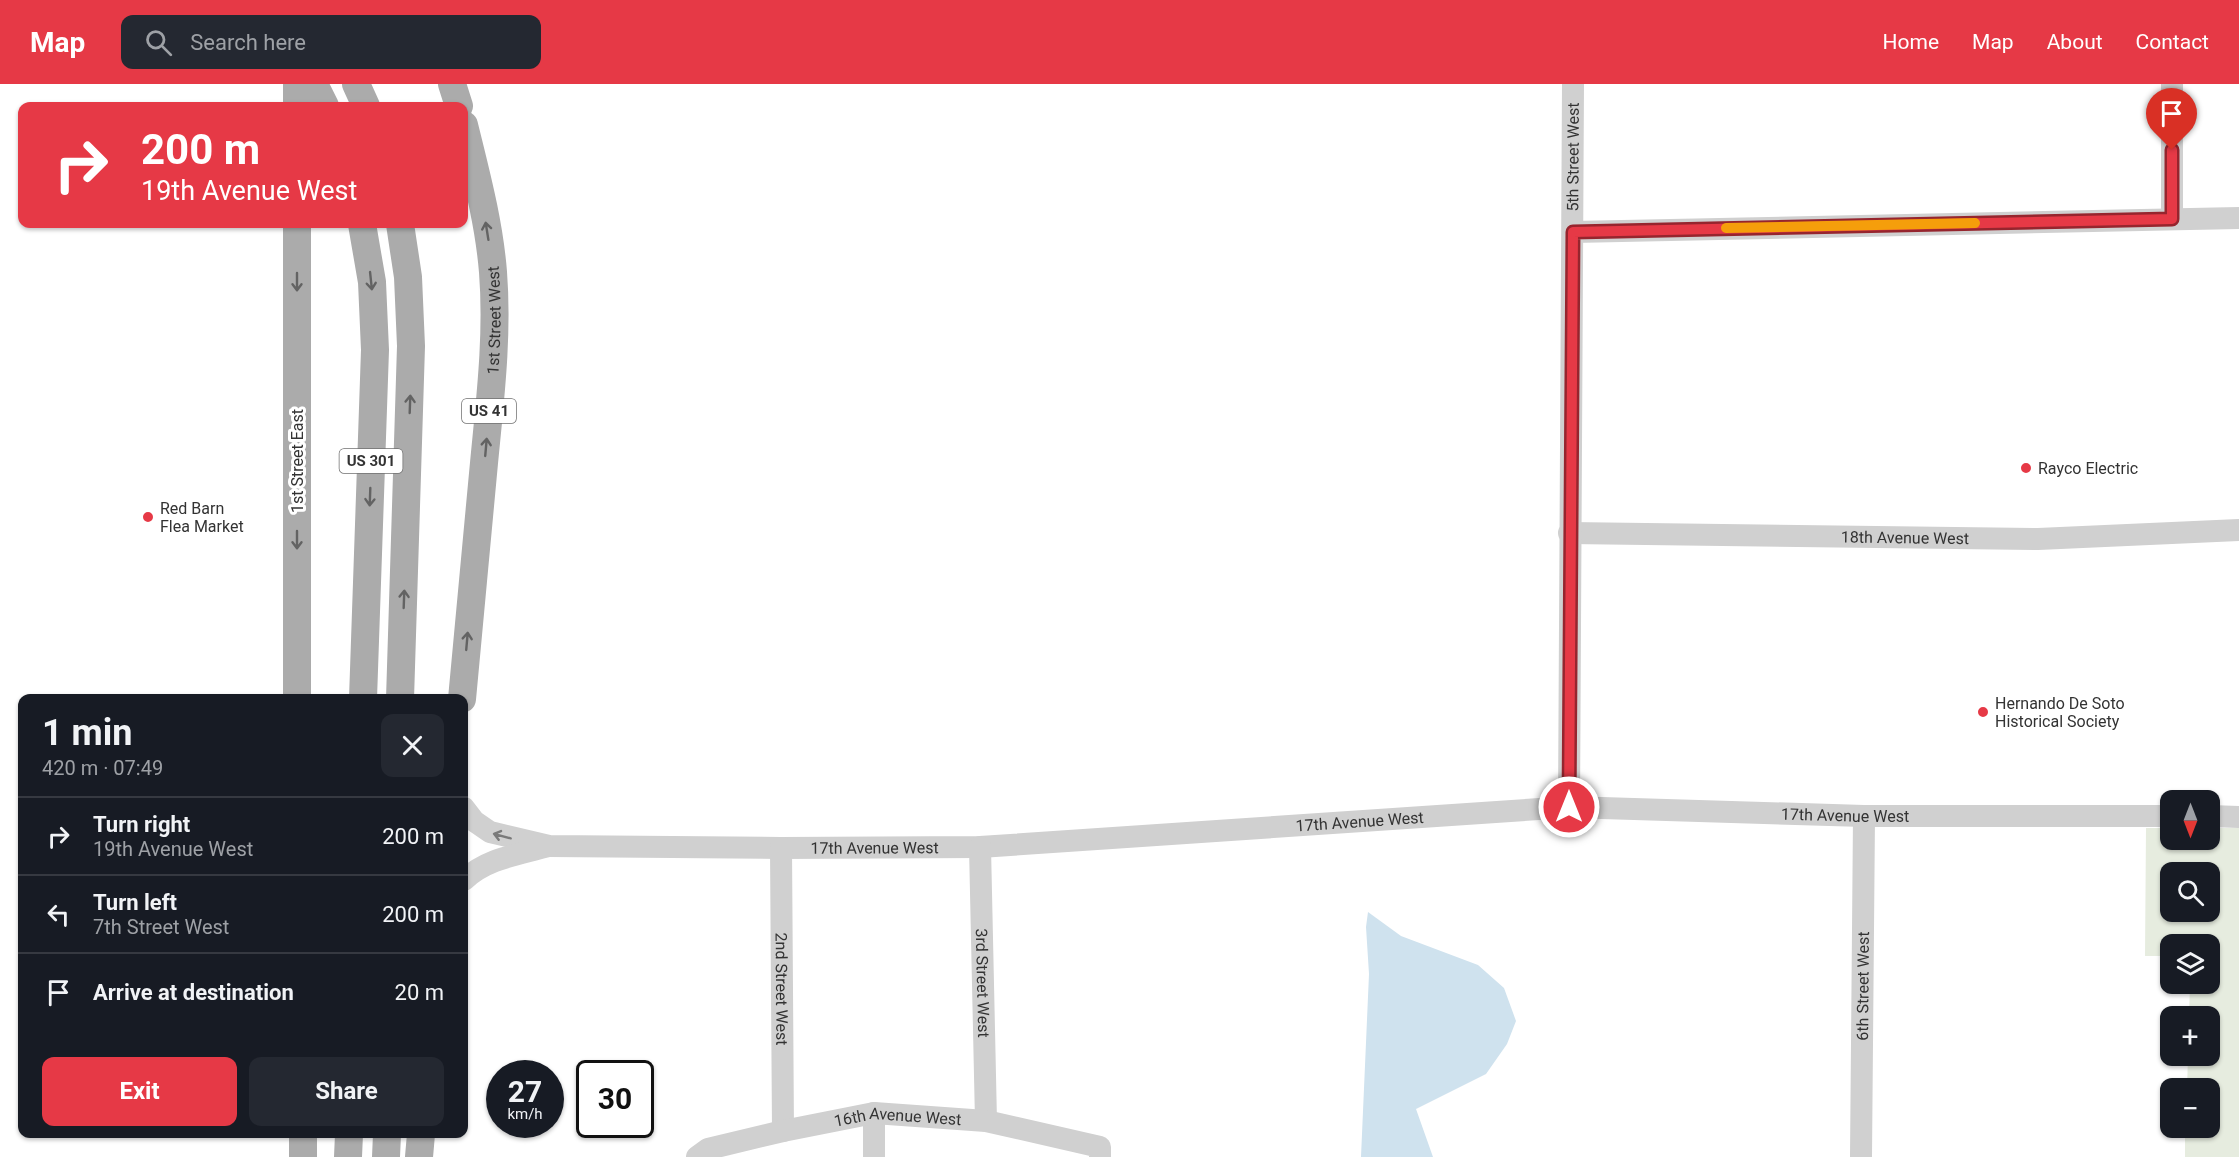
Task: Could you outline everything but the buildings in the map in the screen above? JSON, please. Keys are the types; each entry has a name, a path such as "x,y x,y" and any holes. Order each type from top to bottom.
{"main road":[{"path":"356,84 364,102"},
{"path":"452,84 458,102"},
{"name":"1st Street West","path":"462,694 488,422 494,326 494,289 488,234 468,141"},
{"name":"1st Street East","path":"297,228 297,694"},
{"name":"US 301","path":"363,228 372,282 375,350 363,694"},
{"name":"US 301","path":"400,694 411,346 408,277 401,228"},
{"path":"303,1138 303,1157"},
{"path":"348,1157 349,1138"},
{"path":"386,1157 387,1138"},
{"path":"419,1157 421,1138"}],"street":[{"name":"5th Street West","path":"1569,807 1573,84"},
{"path":"2172,84 2172,219"},
{"path":"1573,232 2239,218"},
{"name":"18th Avenue West","path":"1569,534 2037,539 2239,530"},
{"name":"17th Avenue West","path":"468,813 474,821 490,832 549,846 781,848 980,847 1569,807 1864,816 2160,816"},
{"name":"6th Street West","path":"1861,1157 1864,816"},
{"path":"2220,816 2239,817"},
{"name":"17th Avenue West","path":"468,877 494,860 549,846"},
{"name":"3rd Street West","path":"980,847 986,1121"},
{"name":"2nd Street West","path":"781,848 783,1131"},
{"path":"874,1113 874,1157"},
{"name":"16th Avenue West","path":"697,1157 708,1149 874,1113 986,1121 1100,1152"}],"shaded area":[{"path":"2146,828 2160,828 2160,850 2220,850 2220,828 2239,828 2239,1157 2185,1157 2185,1138 2220,1138 2220,1078 2187,1078 2188,1066 2220,1066 2220,1006 2189,1006 2190,994 2220,994 2220,934 2160,934 2160,956 2145,956"}],"water":[{"path":"1368,912 1401,936 1478,965 1504,988 1516,1021 1507,1044 1486,1074 1416,1109 1433,1157 1361,1157 1369,974 1366,927"}],"slow traffic":[{"path":"1726,228 1975,223"}],"place":[{"name":"Rayco Electric","path":"2026,468"},
{"name":"Red Barn Flea Market","path":"148,517"},
{"name":"Hernando De Soto Historical Society","path":"1983,712"}],"route":[{"path":"1569,807 1573,232 2172,219 2172,150"}]}
